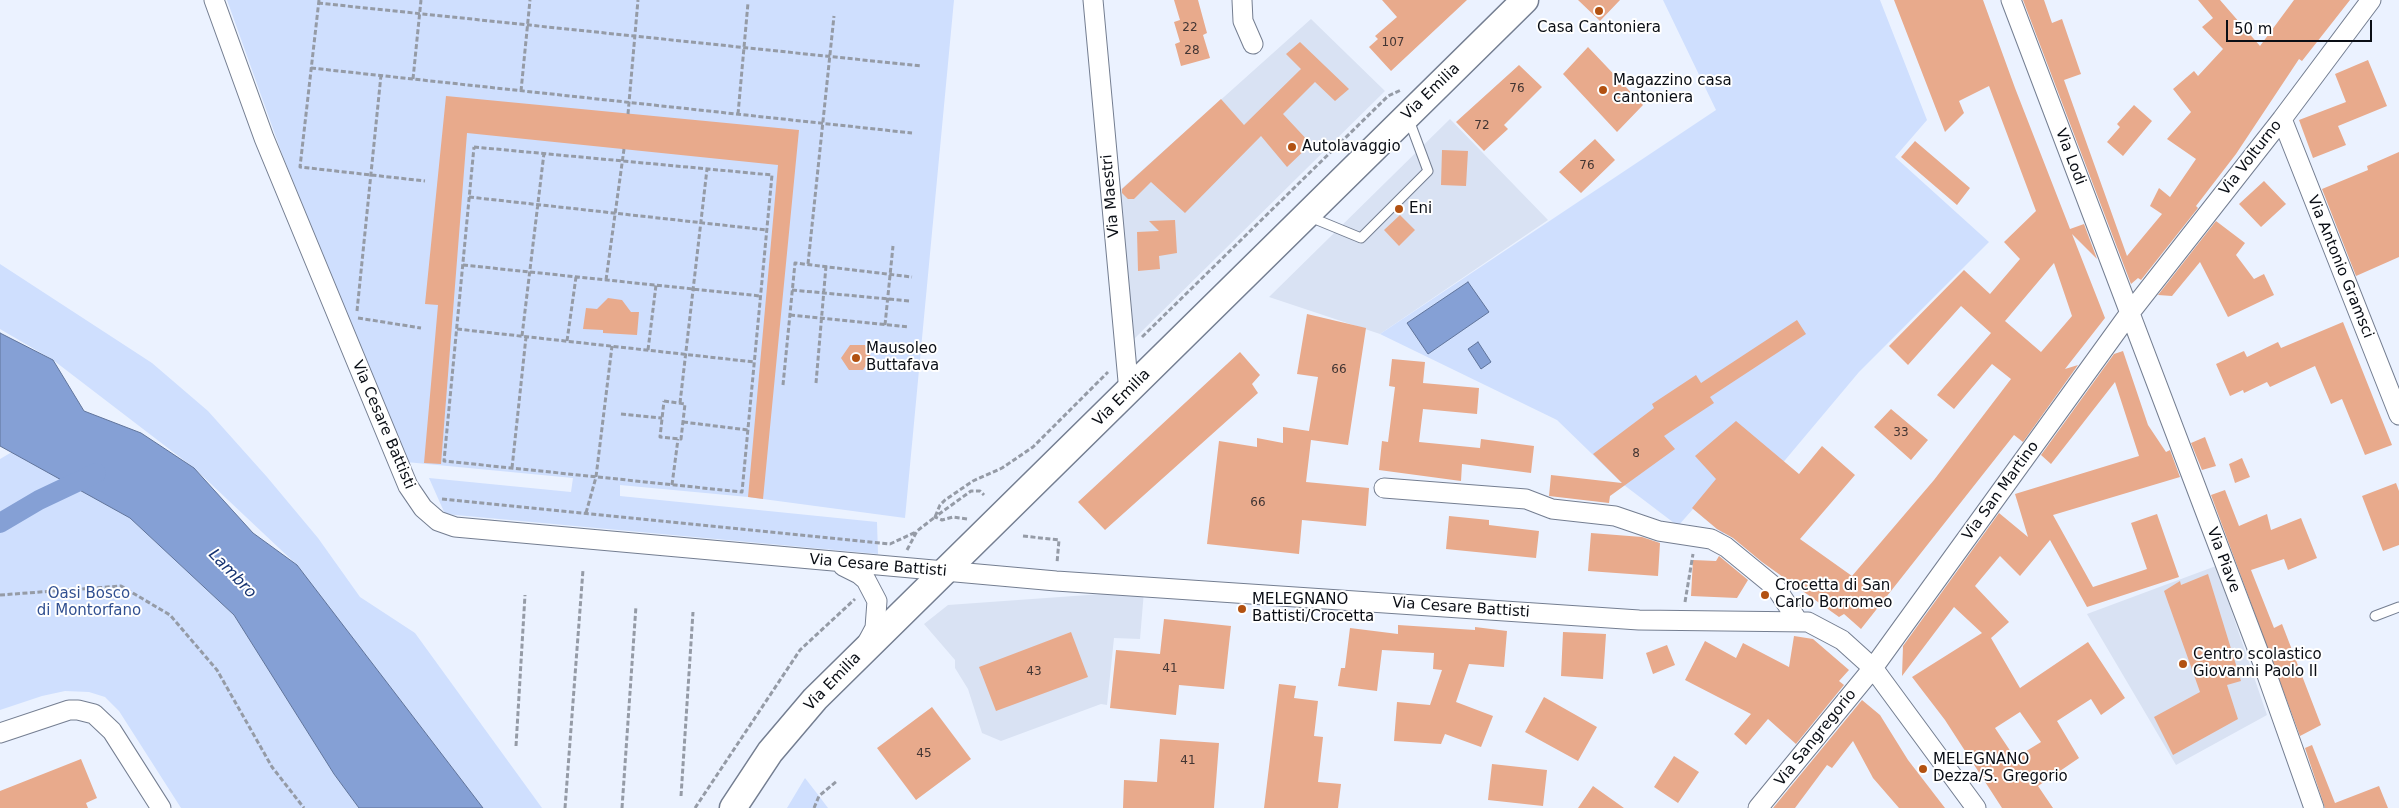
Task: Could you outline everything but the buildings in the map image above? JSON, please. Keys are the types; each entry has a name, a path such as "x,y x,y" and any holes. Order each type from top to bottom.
{"street":[{"name":"Via Cesare Battisti","path":"214,0 264,138 408,486 423,508 438,521 455,527 1056,582 1639,620 1713,622 1798,621 1814,624 1830,633 1854,650 1873,668 1976,808"},
{"name":"Via Maestri","path":"1093,0 1124,355 1129,392"},
{"path":"1242,0 1243,21 1253,44"},
{"name":"Via Emilia","path":"733,808 770,752 792,724 863,650 1129,392 1306,214 1525,0"},
{"name":"Via Lodi","path":"2010,0 2129,314"},
{"name":"Via Volturno","path":"2129,314 2282,119 2371,0"},
{"name":"Via Antonio Gramsci","path":"2282,119 2399,415"},
{"name":"Via San Martino","path":"1873,668 2129,314"},
{"name":"Via Piave","path":"2129,314 2262,662 2314,808"},
{"path":"1384,488 1526,499 1552,509 1606,514 1659,531 1696,536 1719,543 1763,576 1782,596 1798,621"},
{"path":"835,562 859,574 877,601 878,614 875,628 863,650"},
{"name":"Via Sangregorio","path":"1758,808 1873,668"},
{"path":"0,734 69,710 94,714 112,731 161,808"}],"lane":[{"path":"1306,214 1361,238 1428,171 1408,114"},
{"path":"2374,616 2399,606"}],"path":[{"path":"413,79 421,0"},
{"path":"521,91 530,0"},
{"path":"628,114 638,0"},
{"path":"425,181 300,167 319,2 921,66"},
{"path":"738,114 748,3"},
{"path":"808,264 834,16"},
{"path":"311,68 912,133"},
{"path":"381,75 356,318 421,328"},
{"path":"935,517 940,505 945,500 973,481 1002,468 1034,447 1124,355 1388,96 1406,89"},
{"path":"474,147 622,161 772,175 742,492 444,461 474,147"},
{"path":"606,280 624,149"},
{"path":"512,468 529,272 544,153"},
{"path":"680,403 707,169"},
{"path":"469,197 767,230"},
{"path":"885,324 893,246"},
{"path":"783,385 795,263 912,277"},
{"path":"463,265 761,296"},
{"path":"816,383 826,266"},
{"path":"568,341 576,277"},
{"path":"648,350 656,285"},
{"path":"792,290 910,301"},
{"path":"790,315 908,327"},
{"path":"457,329 754,362"},
{"path":"586,513 596,477 612,346"},
{"path":"672,485 678,439 681,439 685,404 664,401 660,437 678,439"},
{"path":"621,414 662,418"},
{"path":"683,422 748,430"},
{"path":"439,498 890,544 917,531 971,491 980,491 984,495"},
{"path":"897,567 917,531"},
{"path":"1023,536 1059,540"},
{"path":"1685,602 1696,536"},
{"path":"565,808 583,570"},
{"path":"0,595 121,586 170,615 217,670 272,767 304,808"},
{"path":"695,808 799,649 859,595 870,588"},
{"path":"516,746 525,595"},
{"path":"622,808 636,606"},
{"path":"681,796 693,612"},
{"path":"814,808 818,796 837,781"}],"shaded area":[{"path":"1311,19 1385,91 1134,339 1119,191"},
{"path":"1450,119 1548,220 1380,334 1269,297"},
{"name":"Centro scolastico Giovanni Paolo II","path":"2216,566 2267,715 2176,765 2087,614"},
{"path":"1144,591 1140,639 1114,638 1107,705 1101,704 1001,741 982,733 968,689 955,668 955,660 924,624 948,605"}],"green space":[{"path":"227,0 954,0 905,518 748,497 620,485 620,496 877,522 878,554 445,514 429,478 571,492 573,478 406,462 282,154"},
{"path":"1663,0 1880,0 1927,120 1895,157 1989,242 1859,372 1723,534 1693,509 1678,526 1624,485 1557,420 1380,334 1716,110"},
{"path":"0,264 152,363 208,411 318,538 360,597 415,633 542,808 483,808 297,565 194,468 53,360 0,329"},
{"name":"Oasi Bosco di Montorfano","path":"12,452 130,518 234,615 334,774 359,808 181,808 119,711 105,697 89,692 65,691 42,696 0,710 0,459"},
{"path":"805,778 819,796 828,808 787,808"}],"water":[{"path":"1468,282 1489,312 1428,354 1407,323"},
{"name":"Lambro","path":"0,333 53,360 84,411 141,433 194,468 253,533 297,565 483,808 359,808 334,774 234,615 130,518 0,446"},
{"path":"1478,342 1491,362 1481,369 1468,349"}],"waterway":[{"path":"0,523 39,500 96,473"}],"place":[{"name":"Casa Cantoniera","path":"1599,11"},
{"name":"Magazzino casa cantoniera","path":"1603,90"},
{"name":"Autolavaggio","path":"1292,147"},
{"name":"Eni","path":"1399,209"},
{"name":"Mausoleo Buttafava","path":"856,358"},
{"name":"Crocetta di San Carlo Borromeo","path":"1765,595"},
{"name":"MELEGNANO Battisti/Crocetta","path":"1242,609"},
{"name":"Centro scolastico Giovanni Paolo II","path":"2183,664"},
{"name":"MELEGNANO Dezza/S. Gregorio","path":"1923,769"}]}
